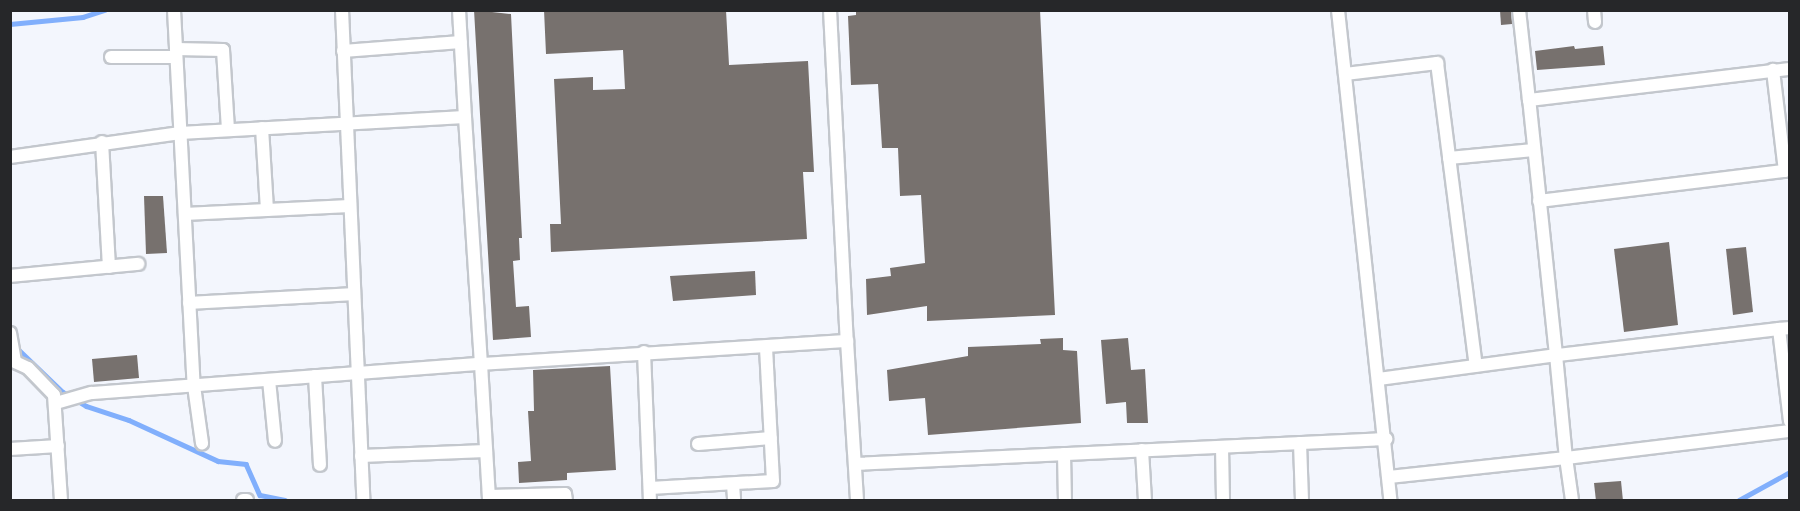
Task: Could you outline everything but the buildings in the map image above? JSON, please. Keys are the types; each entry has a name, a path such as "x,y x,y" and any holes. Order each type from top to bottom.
{"street":[{"path":"174,10 194,386 202,443"},
{"path":"342,10 363,501"},
{"path":"459,10 489,498 565,494 566,501"},
{"path":"830,10 857,501"},
{"path":"1338,10 1386,439 1390,501"},
{"path":"1519,10 1572,501"},
{"path":"343,51 461,42"},
{"path":"111,57 223,50 228,130"},
{"path":"1345,74 1437,63 1476,366"},
{"path":"1529,100 1790,69"},
{"path":"1539,201 1785,171 1773,70"},
{"path":"10,157 102,142 180,133 465,117"},
{"path":"262,128 267,210"},
{"path":"102,142 109,267"},
{"path":"1449,158 1534,150"},
{"path":"185,213 349,206"},
{"path":"10,276 138,264"},
{"path":"189,303 354,294"},
{"path":"1379,379 1784,329 1790,421"},
{"path":"10,333 13,360 28,368 54,395 68,400 315,376 644,352 766,348 847,341"},
{"path":"644,352 650,494 733,483 773,481 766,348"},
{"path":"315,376 320,465"},
{"path":"269,380 275,441"},
{"path":"61,501 58,446 68,400"},
{"path":"1389,477 1790,431"},
{"path":"698,444 771,438"},
{"path":"855,464 1386,439"},
{"path":"1300,443 1302,501"},
{"path":"10,449 58,446"},
{"path":"1222,447 1223,501"},
{"path":"1142,450 1144,501"},
{"path":"361,456 486,451"},
{"path":"1064,454 1065,501"},
{"path":"733,483 734,501"}],"waterway":[{"path":"10,24 83,17 105,10"},
{"path":"15,346 63,392 86,406 129,420 218,461 246,464 260,495 285,500"},
{"path":"1739,500 1790,472"}]}
